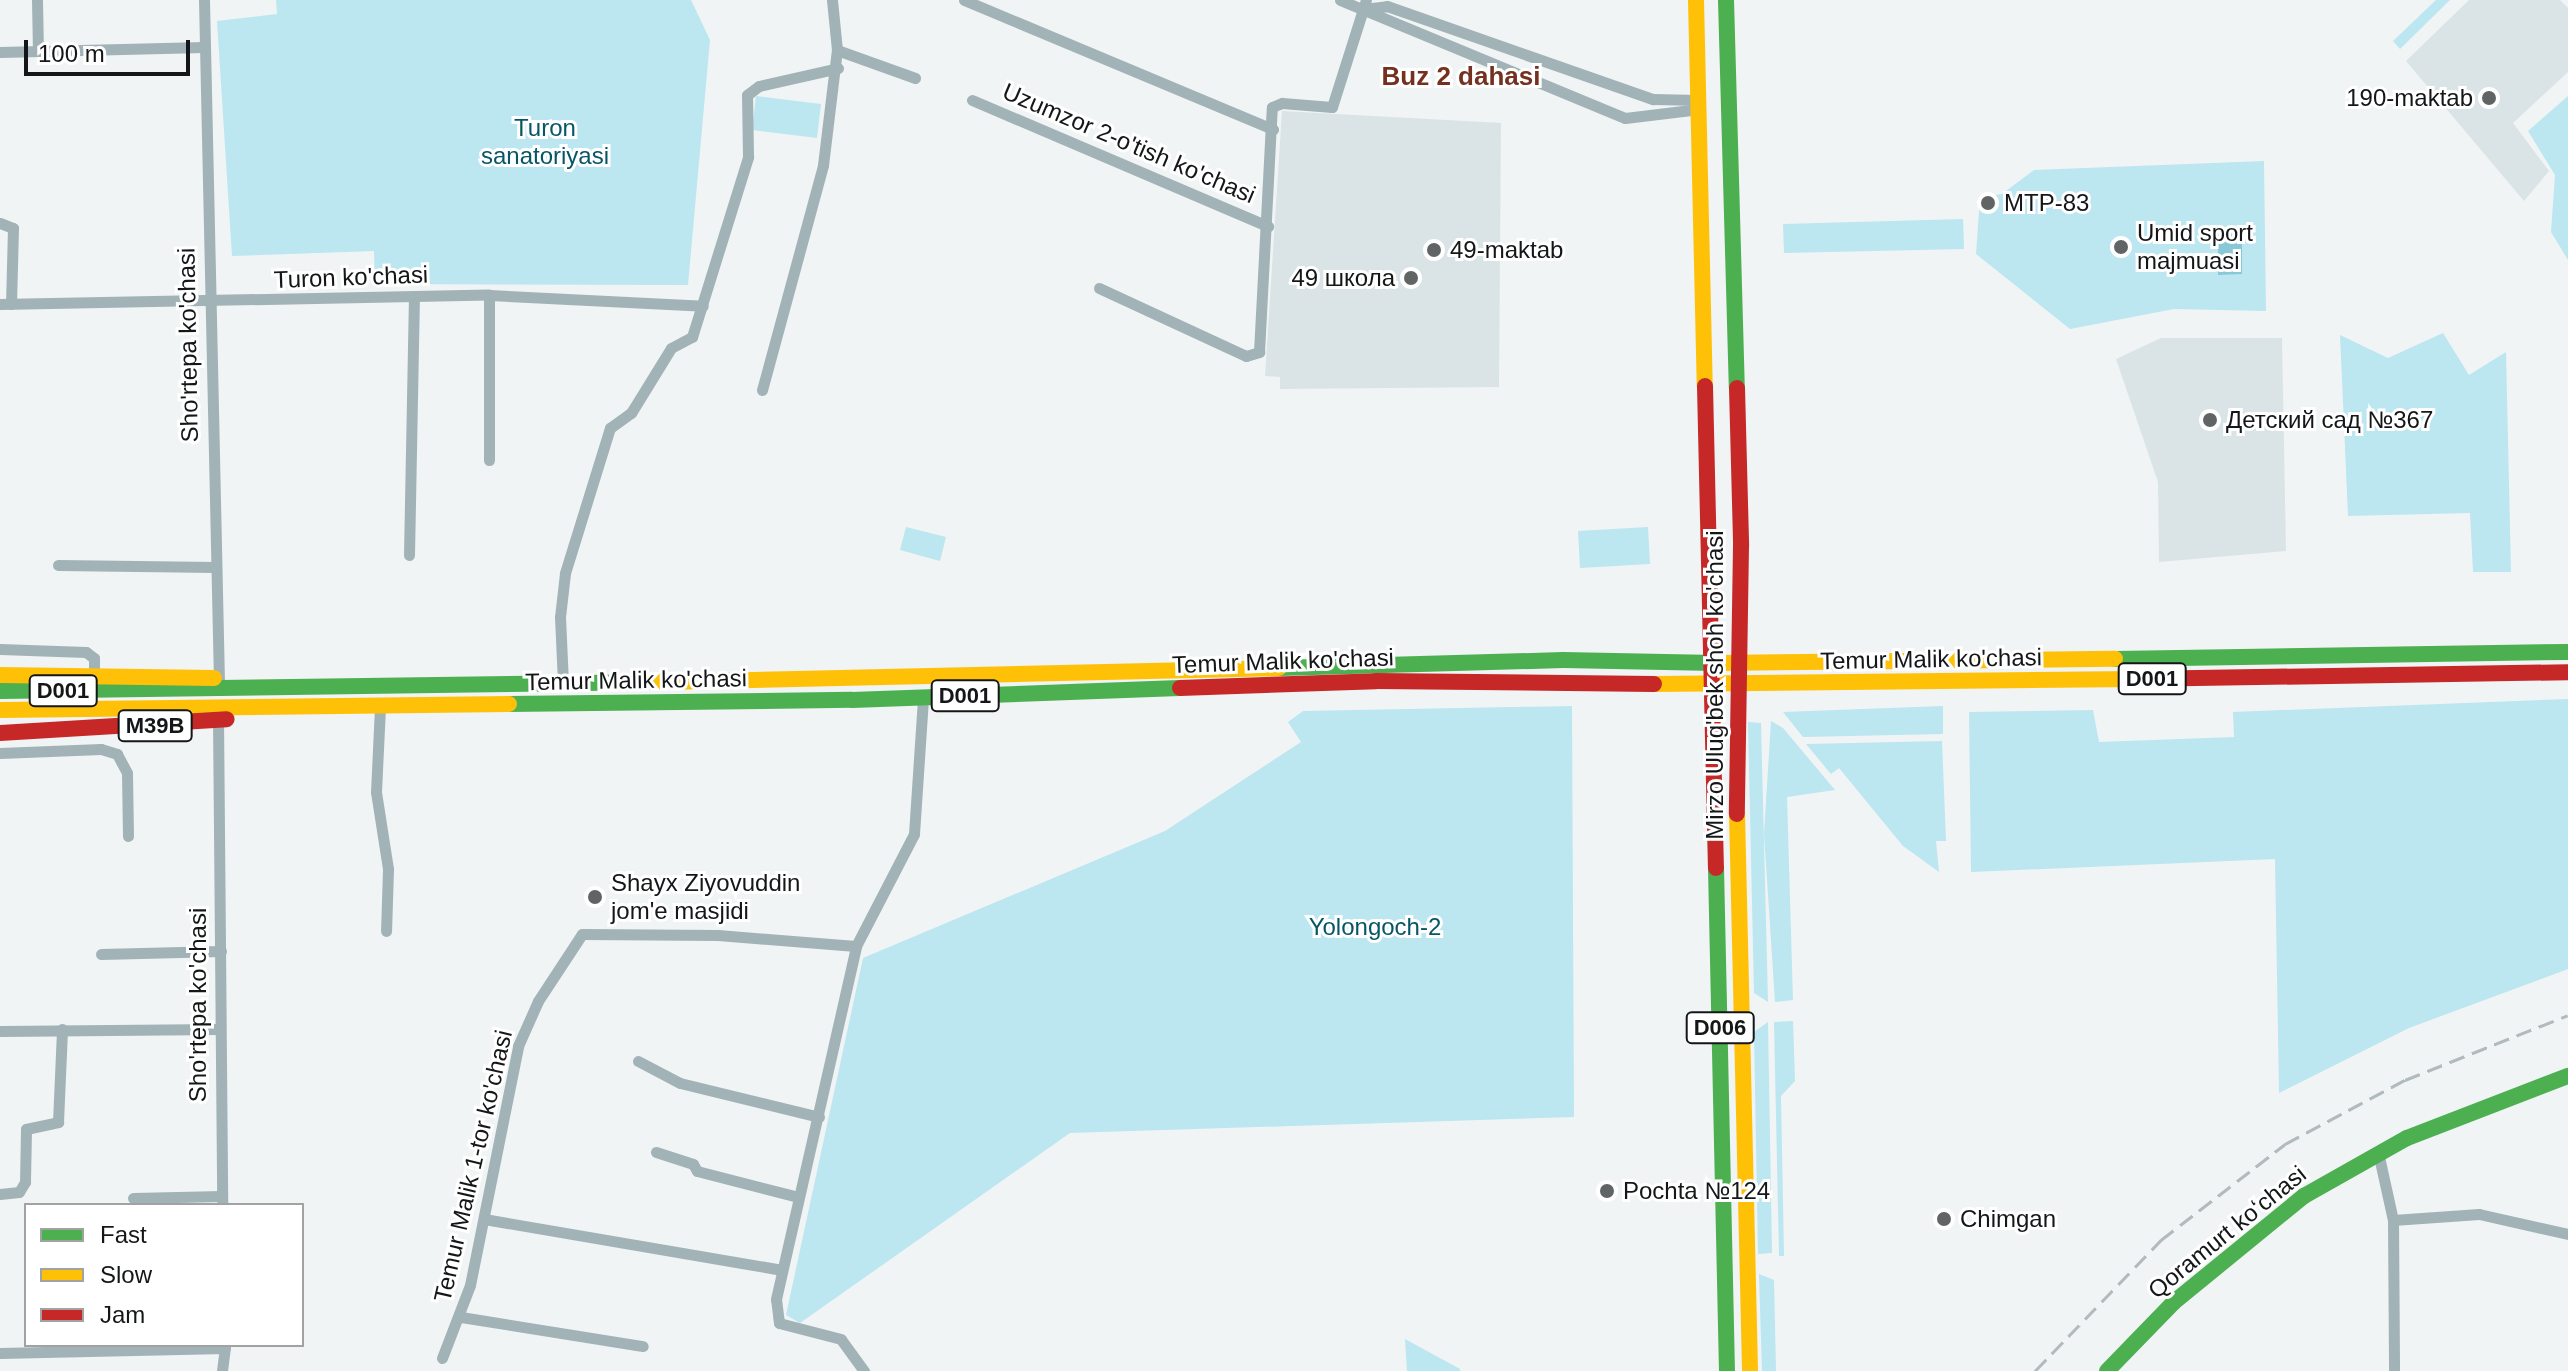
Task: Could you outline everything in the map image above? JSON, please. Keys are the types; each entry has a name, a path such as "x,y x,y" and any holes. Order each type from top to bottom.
{"main road":[{"name":"Mirzo Ulug'bek shoh ko'chasi","path":"1696,0 1727,1371"},
{"name":"Mirzo Ulug'bek shoh ko'chasi","path":"1726,0 1735,369 1739,897 1750,1371"},
{"path":"1703,250 1732,250"},
{"path":"1706,369 1735,369"},
{"path":"2513,652 2513,673"},
{"name":"Temur Malik ko'chasi","path":"0,691 219,683 309,687 563,683 1362,663 1738,663 2568,652"},
{"path":"2410,675 2411,654"},
{"path":"0,675 94,672 219,683"},
{"name":"Temur Malik ko'chasi","path":"0,710 218,714 309,708 923,698 1376,681 1737,685 2568,672"},
{"name":"M39B","path":"0,733 101,730 218,714"},
{"path":"1717,898 1739,897"},
{"name":"Qoramurt koʻchasi","path":"2107,1371 2174,1302 2304,1196 2379,1154 2568,1079"},
{"name":"Qoramurt koʻchasi","path":"2113,1371 2178,1305 2252,1243 2307,1200 2379,1154"}],"street":[{"path":"37,0 38,50"},
{"name":"Sho'rtepa ko'chasi","path":"204,0 219,683"},
{"path":"762,390 823,165 838,68 832,0"},
{"path":"964,0 1273,129"},
{"path":"1340,0 1387,6 1653,99 1699,104"},
{"path":"1099,288 1255,355 1262,344 1272,107 1276,103 1332,107 1364,5"},
{"path":"1364,5 1625,118 1699,104"},
{"path":"0,52 204,47"},
{"path":"837,50 915,78"},
{"path":"563,683 560,617 565,573 610,428 631,413 671,348 692,337 748,157 747,95 759,86 838,68"},
{"name":"Uzumzor 2-o'tish ko'chasi","path":"972,100 1268,226"},
{"path":"0,223 13,228 6,304"},
{"path":"489,295 489,460"},
{"name":"Turon ko'chasi","path":"6,304 209,303 489,295 703,306"},
{"path":"409,555 414,298"},
{"path":"58,565 215,567"},
{"path":"0,649 86,652 94,658 94,672"},
{"path":"864,1371 841,1339 778,1321 781,1270 819,1117 856,946 914,834 923,698"},
{"path":"380,707 376,792 388,869 386,931"},
{"name":"Sho'rtepa ko'chasi","path":"218,714 222,1200"},
{"path":"101,730 101,749"},
{"path":"0,753 101,749 117,754 126,767 128,836"},
{"name":"Temur Malik 1-tor ko'chasi","path":"442,1358 461,1317 518,1046 538,1001 582,934 718,935 856,946"},
{"path":"101,954 221,951"},
{"path":"0,1194 19,1192 25,1182 26,1129 58,1122 62,1029"},
{"path":"0,1031 220,1029"},
{"path":"638,1061 680,1083 819,1117"},
{"path":"656,1152 693,1164 697,1171 798,1197"},
{"path":"2379,1154 2393,1220 2394,1371"},
{"path":"133,1198 222,1200"},
{"path":"2393,1220 2479,1214 2568,1234"},
{"path":"484,1219 781,1270"},
{"path":"461,1317 643,1346"},
{"path":"0,1353 193,1347"},
{"path":"222,1371 225,1347"}],"shaded area":[{"name":"190-maktab","path":"2469,0 2560,0 2568,8 2568,72 2513,123 2549,171 2524,201 2406,61"},
{"name":"49-maktab","path":"1282,111 1501,123 1499,387 1280,389 1280,377 1265,376"},
{"path":"2218,234 2242,234 2242,274 2218,275"},
{"name":"Детский сад №367","path":"2161,338 2282,338 2286,551 2159,562 2158,482 2116,359"}],"green space":[{"name":"Turon sanatoriyasi","path":"276,0 691,0 710,40 688,285 375,284 374,251 232,256 217,21 277,14"},
{"path":"2436,0 2450,0 2400,49 2393,41"},
{"path":"756,96 821,104 817,138 752,130"},
{"path":"2568,96 2568,260 2551,232 2555,175 2528,131"},
{"name":"Umid sport majmuasi","path":"2264,161 2266,311 2174,309 2070,329 1976,254 1980,197 2002,194 2034,170"},
{"path":"1963,219 1964,249 1784,253 1783,224"},
{"path":"2443,333 2469,375 2506,352 2511,572 2473,572 2470,513 2348,516 2340,335 2388,358"},
{"path":"906,527 946,537 940,561 900,550"},
{"path":"1648,527 1650,564 1580,568 1578,531"},
{"path":"2568,699 2568,969 2409,1028 2279,1093 2275,859 1971,872 1969,712 2093,710 2099,742 2234,737 2233,712"},
{"name":"Yolongoch-2","path":"1572,706 1574,1117 1070,1133 800,1323 786,1315 863,958 1165,831 1301,742 1288,722 1303,711"},
{"path":"1943,706 1943,734 1803,737 1783,712"},
{"path":"1771,721 1783,728 1835,790 1787,797 1793,1000 1775,1002 1764,834"},
{"path":"1748,722 1761,723 1768,1002 1754,993"},
{"path":"1942,741 1946,841 1936,841 1939,872 1903,846 1839,768 1831,774 1806,744"},
{"path":"1793,1021 1795,1081 1781,1096 1784,1256 1779,1256 1774,1022"},
{"path":"1768,1022 1772,1253 1758,1254 1754,1032"},
{"path":"1759,1274 1774,1280 1776,1371 1762,1371"},
{"path":"1405,1339 1460,1369 1460,1371 1407,1371"}],"railway":[{"path":"2035,1371 2161,1240 2285,1144 2405,1080 2568,1015"}],"traffic: fast":[{"path":"1726,0 1737,388"},
{"path":"2115,659 2568,652"},
{"path":"1279,668 1563,660 1716,663"},
{"path":"0,691 661,682"},
{"path":"509,704 852,700 1180,688"},
{"path":"1716,868 1727,1371"},
{"path":"2107,1371 2174,1302 2304,1196 2407,1138 2568,1076"}],"traffic: slow":[{"path":"1696,0 1705,386"},
{"path":"1716,663 2115,659"},
{"path":"661,682 1279,668"},
{"path":"0,675 214,678"},
{"path":"1654,684 2135,679"},
{"path":"0,710 509,704"},
{"path":"1737,814 1750,1371"}],"traffic: jam":[{"path":"1705,386 1716,868"},
{"path":"1737,388 1741,546 1737,814"},
{"path":"2135,679 2568,672"},
{"path":"1180,688 1376,681 1654,684"},
{"path":"0,733 227,719"}],"place":[{"name":"190-maktab","path":"2489,98"},
{"name":"MTP-83","path":"1988,203"},
{"name":"Umid sport majmuasi","path":"2121,247"},
{"name":"49-maktab","path":"1434,250"},
{"name":"49 школа","path":"1411,278"},
{"name":"Детский сад №367","path":"2210,420"},
{"name":"Shayx Ziyovuddin jom'e masjidi","path":"595,897"},
{"name":"Pochta №124","path":"1607,1191"},
{"name":"Chimgan","path":"1944,1219"}],"district":[{"name":"Buz 2 dahasi","path":"1461,77"}]}
